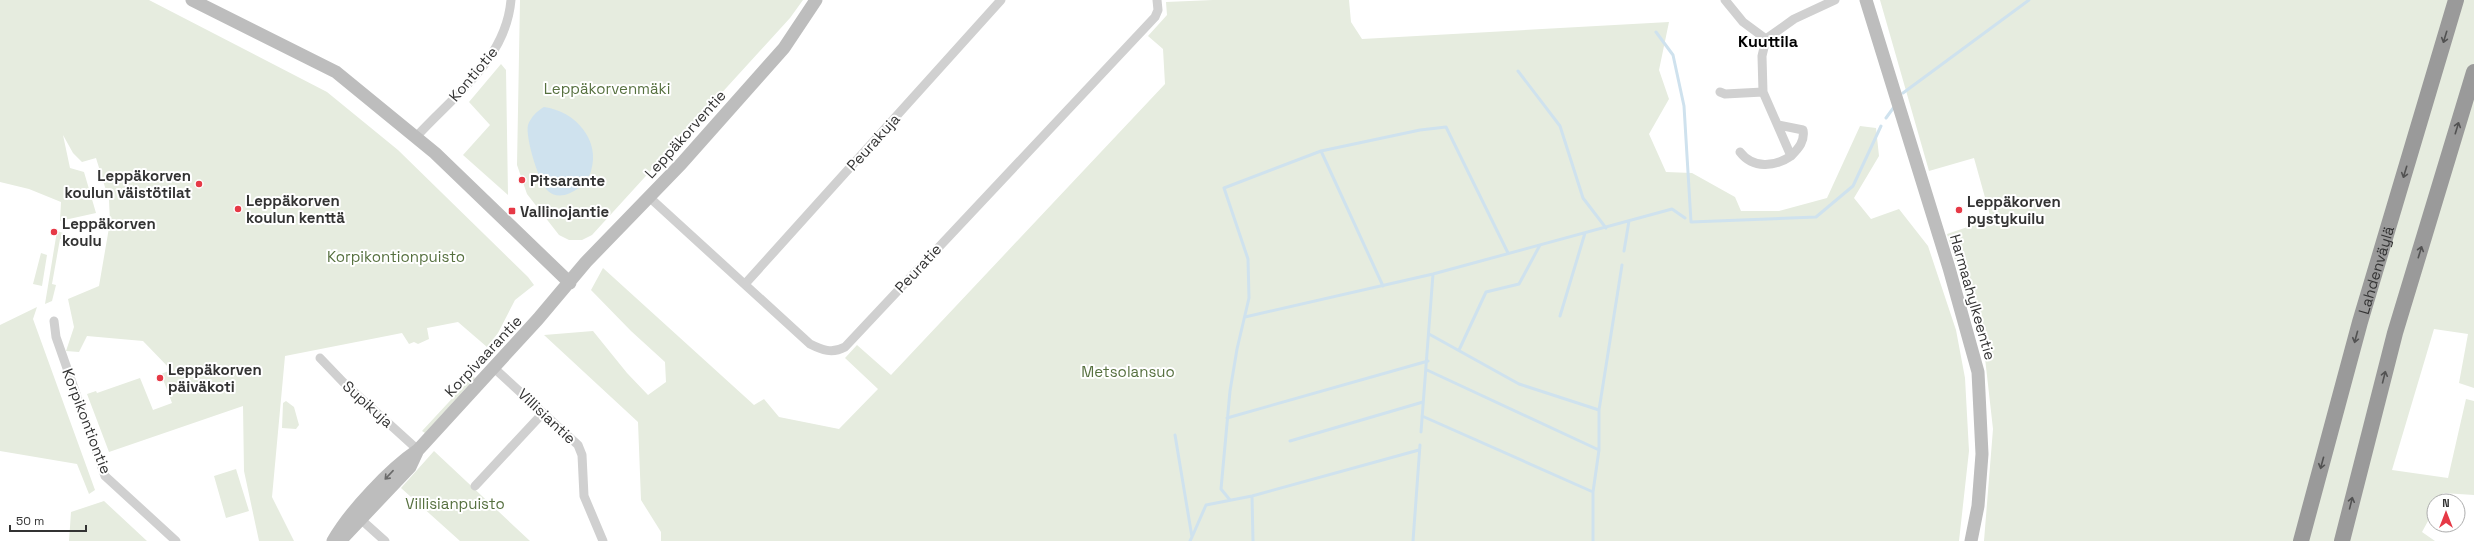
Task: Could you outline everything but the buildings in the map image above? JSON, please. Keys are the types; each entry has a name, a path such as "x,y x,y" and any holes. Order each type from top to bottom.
{"highway":[{"name":"Lahdenväylä","path":"2301,541 2360,322 2456,0"},
{"path":"2342,541 2395,333 2474,72"}],"street":[{"path":"192,0 336,72 416,137 570,283"},
{"name":"Kontiotie","path":"416,137 492,57 505,28 511,0"},
{"name":"Leppäkorventie","path":"570,283 586,262 649,197 784,48 816,0"},
{"name":"Peurakuja","path":"745,284 1001,0"},
{"name":"Peuratie","path":"649,197 810,344 830,351 838,351 845,347 1155,17 1158,10 1157,0"},
{"path":"1725,0 1743,22 1766,39"},
{"path":"1791,156 1763,92 1762,56 1766,39 1812,4 1835,0"},
{"name":"Harmaahylkeentie","path":"1866,0 1951,275 1978,372 1982,454 1978,506 1971,541"},
{"path":"1720,92 1725,94 1763,92"},
{"path":"1740,152 1746,160 1755,164 1774,164 1791,156 1799,148 1804,136 1803,130 1778,125"},
{"name":"Korpivaarantie","path":"340,541 358,516 410,467 418,450 570,283"},
{"name":"Korpikontiontie","path":"54,321 56,338 105,476 176,541"},
{"name":"Supikuja","path":"320,358 343,382 418,450"},
{"name":"Villisiantie","path":"494,368 578,445 582,455 584,496 603,541"},
{"path":"475,486 543,413"},
{"path":"358,516 385,541"},
{"name":"Korpivaarantie","path":"333,541 342,526 358,516"}],"green space":[{"name":"Korpikontionpuisto","path":"0,0 149,0 327,92 398,150 528,277 534,285 515,300 498,333 487,347 458,322 427,328 429,339 418,344 414,342 409,344 402,333 285,356 272,497 294,541 259,541 244,471 243,406 109,452 87,394 96,391 97,393 140,378 153,410 172,403 161,374 171,370 143,341 87,336 79,352 66,351 74,327 68,299 99,286 110,222 109,200 96,158 82,162 73,153 63,135 70,168 84,172 96,213 60,221 61,202 29,189 0,182"},
{"name":"Leppäkorvenmäki","path":"520,0 803,0 790,18 592,235 582,240 569,240 559,235 527,194 517,165"},
{"name":"Metsolansuo","path":"1213,0 1349,0 1351,22 1362,39 1669,22 1659,70 1669,99 1649,134 1666,172 1692,173 1735,197 1741,211 1779,211 1827,198 1860,126 1876,128 1879,156 1854,198 1871,219 1899,209 1928,246 1956,330 1965,378 1969,451 1959,541 661,541 661,532 641,500 638,422 544,335 593,331 627,373 648,395 666,382 665,362 631,331 591,290 603,268 754,405 764,399 779,417 839,429 878,389 845,358 857,345 891,375 1165,84 1163,49 1148,36 1167,15 1166,2"},
{"path":"1880,0 2474,0 2474,388 2459,383 2468,334 2434,329 2392,470 2448,478 2466,399 2474,401 2474,495 2466,494 2466,493 2426,493 2426,525 2422,532 2435,541 1984,541 1993,429 1985,358 1947,234 1991,219 1974,158 1929,171"},
{"path":"501,64 506,70 508,195 463,155 490,125 469,102"},
{"path":"57,231 63,233 63,239 60,239 52,284 56,285 52,301 45,304"},
{"path":"41,253 47,255 42,286 33,284"},
{"path":"37,307 33,319 95,490 89,494 77,464 0,451 0,325"},
{"path":"473,376 475,378 425,433 422,431"},
{"path":"286,401 294,407 299,425 296,429 282,428 283,403"},
{"name":"Villisianpuisto","path":"434,451 530,541 460,541 401,488"},
{"path":"236,469 249,511 226,518 214,476"},
{"path":"104,501 147,541 69,541 71,512"}],"water":[{"path":"544,107 566,114 575,121 589,138 592,148 593,160 589,177 573,192 567,194 554,194 548,191 544,186 537,170 531,149 528,125 534,114"}],"waterway":[{"path":"1903,93 2029,0"},
{"path":"1656,32 1673,55 1684,106 1691,222 1816,217 1853,186 1881,126"},
{"path":"1518,71 1560,126 1583,198 1606,228"},
{"path":"1886,118 1894,107"},
{"path":"1230,500 1221,489 1230,391 1237,349 1249,298 1248,259 1224,188 1321,151 1420,130 1446,127 1508,253"},
{"path":"1321,151 1383,286"},
{"path":"1245,317 1433,274 1672,209 1685,218"},
{"path":"1624,251 1629,221"},
{"path":"1560,316 1585,233"},
{"path":"1459,350 1486,292 1519,284 1540,245"},
{"path":"1593,541 1593,492 1599,450 1599,410 1622,265"},
{"path":"1421,432 1433,274"},
{"path":"1429,334 1519,384 1599,410"},
{"path":"1227,418 1428,361"},
{"path":"1427,370 1599,450"},
{"path":"1290,441 1423,402"},
{"path":"1422,416 1593,492"},
{"path":"1175,435 1192,537 1190,541"},
{"path":"1413,541 1420,445"},
{"path":"1192,537 1206,505 1252,496 1419,450"},
{"path":"1252,496 1253,541"}],"place":[{"name":"Pitsarante","path":"522,180"},
{"name":"Leppäkorven koulun väistötilat","path":"199,184"},
{"name":"Leppäkorven koulun kenttä","path":"238,209"},
{"name":"Leppäkorven pystykuilu","path":"1959,210"},
{"name":"Vallinojantie","path":"512,211"},
{"name":"Leppäkorven koulu","path":"54,232"},
{"name":"Leppäkorven päiväkoti","path":"160,378"}],"district":[{"name":"Kuuttila","path":"1768,41"}]}
